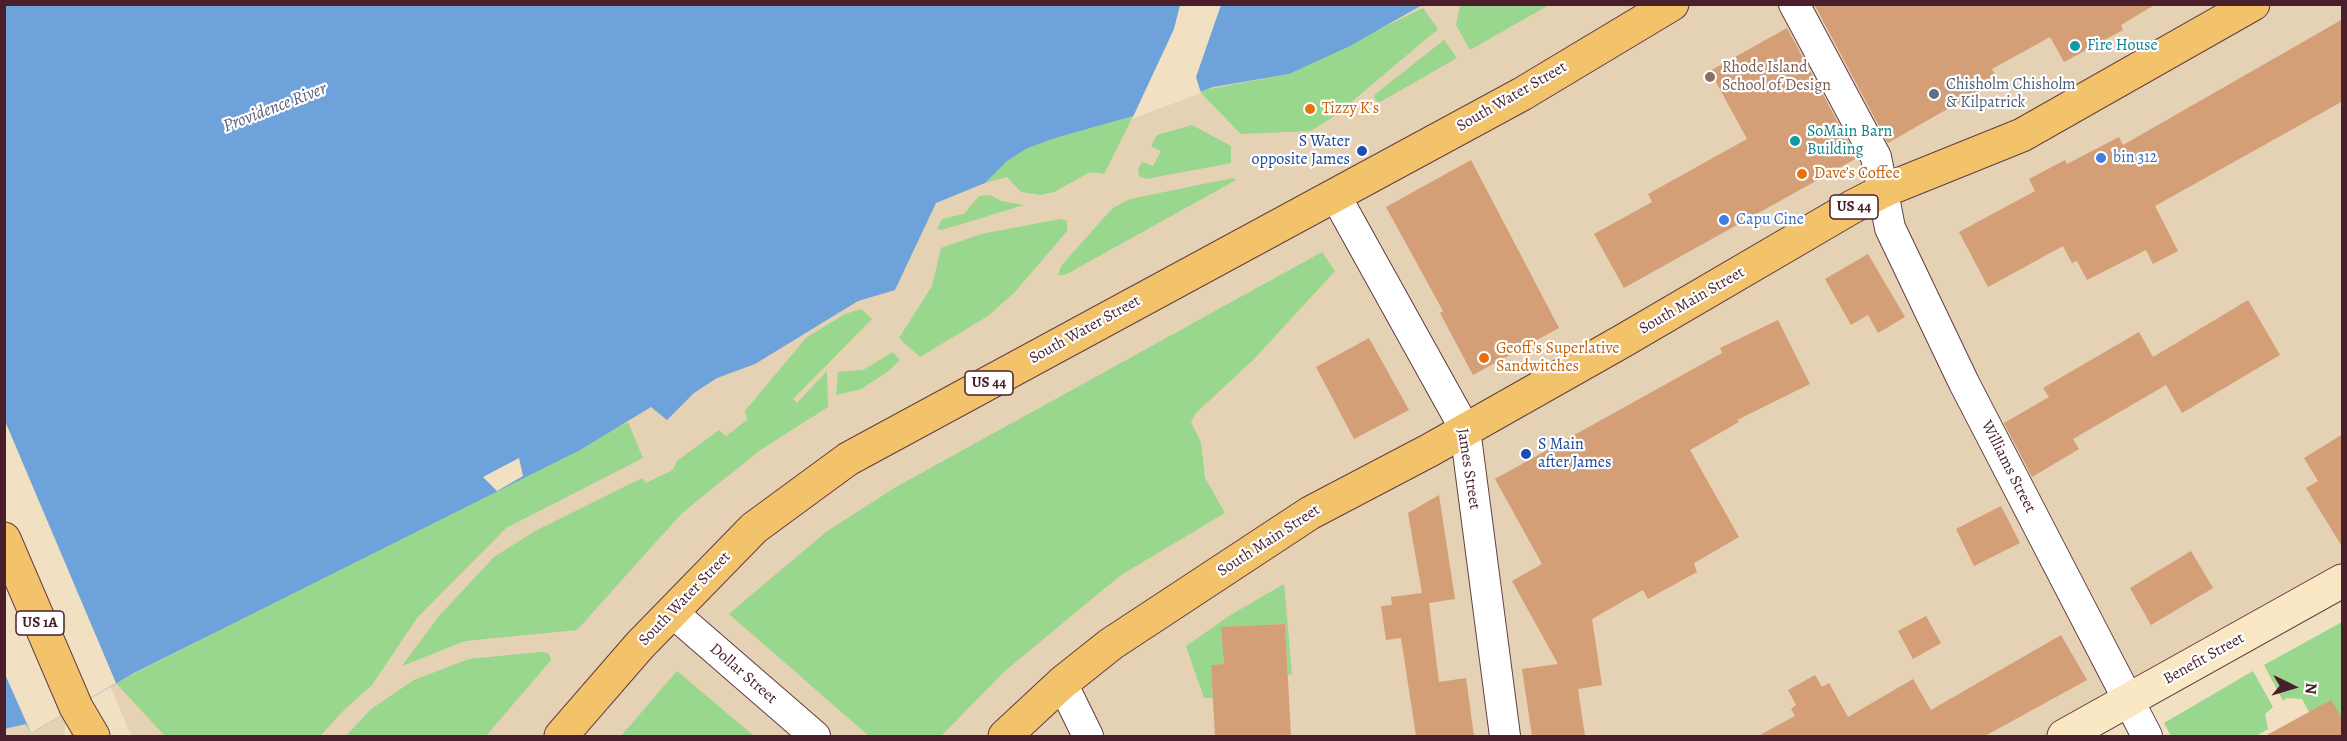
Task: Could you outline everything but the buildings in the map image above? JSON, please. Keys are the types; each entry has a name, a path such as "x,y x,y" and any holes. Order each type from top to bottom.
{"main road":[{"name":"South Water Street","path":"561,736 672,612 754,528 848,459 1522,94 1672,4"},
{"name":"South Main Street","path":"1005,736 1062,683 1111,644 1310,513 1465,429 1883,191 2022,135 2253,4"},
{"name":"US 1A","path":"4,539 79,722 93,736"}],"street":[{"name":"Williams Street","path":"1794,4 1876,157 1890,228 1964,383 2127,702 2147,736"},
{"name":"James Street","path":"1335,195 1465,429 1505,736"},
{"name":"Benefit Street","path":"2064,736 2343,581"},
{"name":"Dollar Street","path":"672,612 815,736"},
{"path":"1062,683 1088,736"}],"shaded area":[{"path":"4,5 2342,5 2342,581 2058,736 131,736 5,428"},
{"path":"69,699 64,736 5,736 4,717"}],"green space":[{"path":"1460,4 1549,5 1470,50 1456,25"},
{"path":"1423,8 1438,29 1336,115 1311,131 1241,134 1199,91 1289,74"},
{"path":"1444,40 1457,58 1380,102 1376,101 1374,96 1378,92"},
{"path":"1133,116 1104,174 1090,172 1054,192 1041,195 1021,192 1007,177 985,183 1007,161 1026,149 1052,139"},
{"path":"1192,125 1231,146 1231,163 1146,179 1139,176 1138,169 1142,162 1153,166 1161,151 1151,146 1157,135"},
{"path":"1233,178 1236,180 1065,275 1058,275 1061,266 1113,208 1130,199"},
{"path":"990,195 1001,201 1024,205 942,230 937,229 942,219 964,214 979,196"},
{"path":"1060,219 1067,221 1067,231 1014,293 988,316 920,357 899,338 932,286 941,248 981,234"},
{"path":"1322,252 1335,271 1254,359 1196,413 1191,422 1201,443 1205,478 1225,513 1121,575 1006,670 941,736 869,736 729,614 826,532 896,487"},
{"path":"861,309 872,319 793,399 797,403 827,371 828,407 759,451 682,513 577,630 465,641 402,666 439,616 494,557 535,531 642,478 646,483 673,470 677,461 719,430 726,436 747,420 745,411 806,338 845,314"},
{"path":"893,352 900,360 886,373 861,389 836,395 838,372 863,370"},
{"path":"628,422 643,458 506,528 417,618 372,685 320,736 165,736 116,683"},
{"path":"1284,584 1292,674 1288,675 1285,624 1222,627 1224,664 1211,665 1213,698 1204,698 1186,646 1232,614"},
{"path":"2342,622 2342,720 2309,712 2302,699 2287,698 2283,701 2264,665"},
{"path":"548,653 551,660 486,736 346,736 371,709 414,680 469,659"},
{"path":"677,671 754,736 621,736"},
{"path":"2253,671 2273,707 2265,714 2268,729 2256,736 2171,736 2164,723"}],"water":[{"name":"Providence River","path":"4,5 1422,5 1350,46 1289,74 1213,87 1133,116 1052,139 1026,149 1007,161 985,183 936,203 895,290 858,301 755,364 717,378 694,393 667,420 651,407 580,450 134,673 31,733 26,724 4,729"}],"pier":[{"path":"1180,5 1221,5 1196,77 1201,93 1132,119 1174,29"},
{"path":"5,421 116,683 31,733 4,672"},
{"path":"519,458 523,476 497,491 483,477"}],"place":[{"name":"Fire House","path":"2075,46"},
{"name":"Rhode Island School of Design","path":"1710,77"},
{"name":"Chisholm Chisholm & Kilpatrick","path":"1934,94"},
{"name":"Tizzy K's","path":"1310,109"},
{"name":"SoMain Barn Building","path":"1795,141"},
{"name":"S Water opposite James","path":"1362,151"},
{"name":"bin 312","path":"2101,158"},
{"name":"Dave’s Coffee","path":"1802,174"},
{"name":"Capu Cine","path":"1724,220"},
{"name":"Geoff's Superlative Sandwitches","path":"1484,358"},
{"name":"S Main after James","path":"1526,454"}]}
